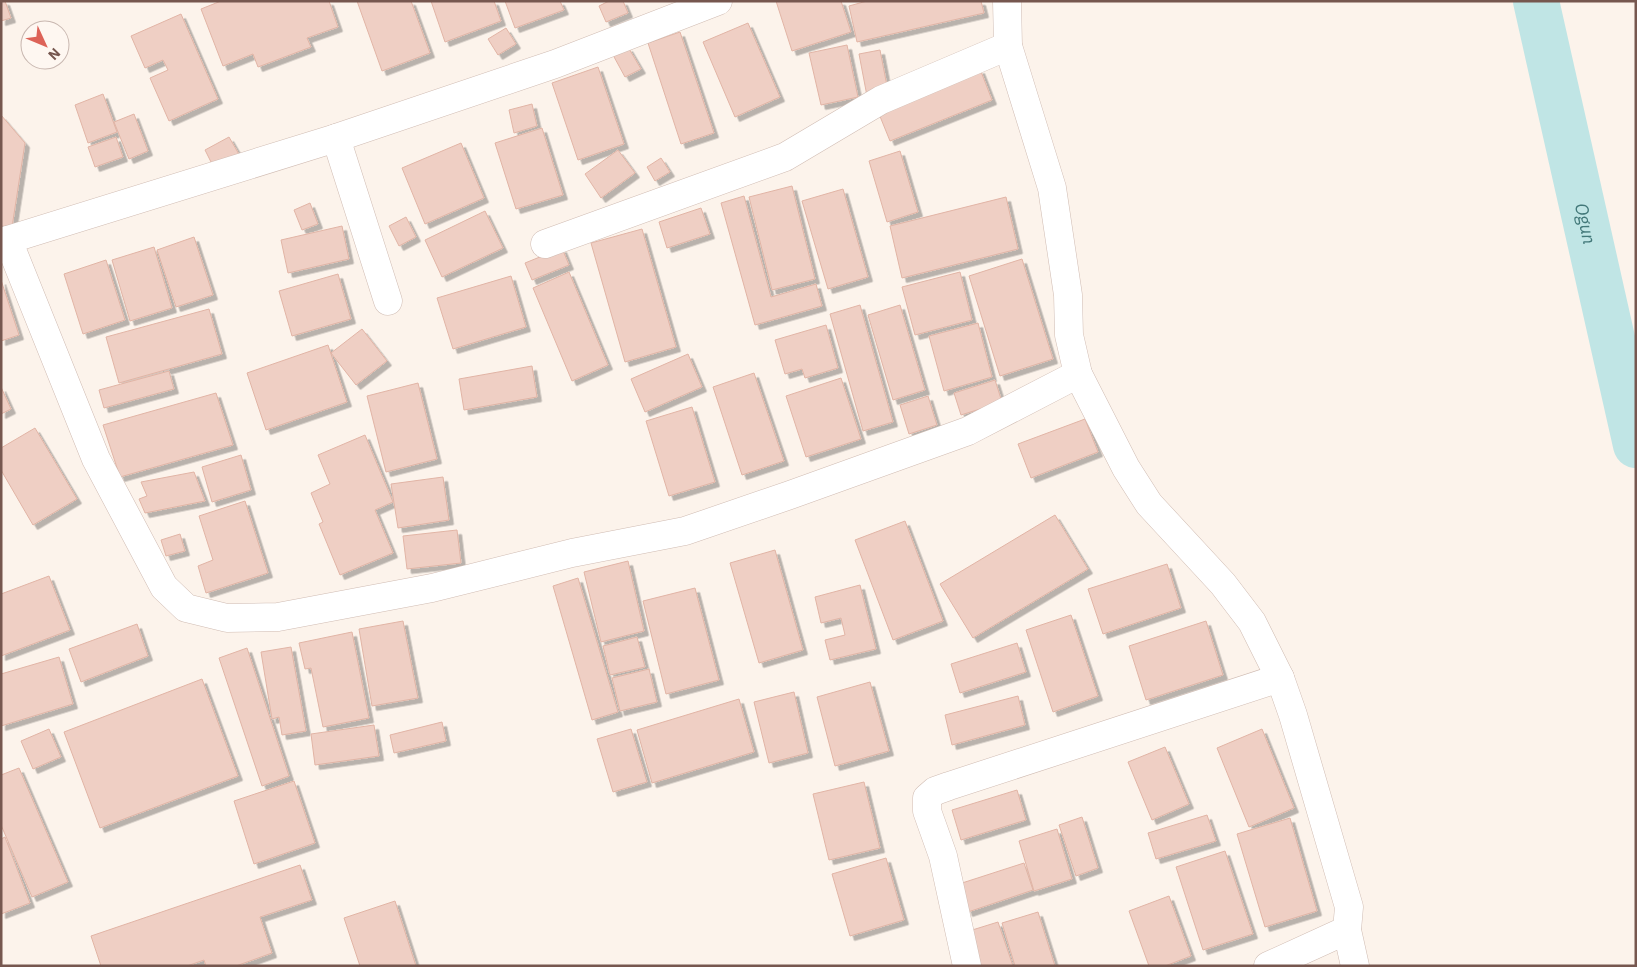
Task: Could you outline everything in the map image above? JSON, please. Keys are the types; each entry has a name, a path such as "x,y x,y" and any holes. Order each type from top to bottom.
{"street":[{"path":"718,1 555,64 336,138 4,241 96,459 164,587 186,608 227,618 278,617 432,588 572,553 685,530 790,495 968,431 1078,374"},
{"path":"1007,1 1008,46 1052,188 1068,294 1069,335 1078,374 1126,468 1149,504 1223,584 1252,622 1280,678 1349,907 1347,930 1355,966"},
{"path":"545,244 785,157 880,100 1008,46"},
{"path":"336,138 388,301"},
{"path":"967,966 943,856 927,811 927,798 935,791 949,786 1280,678"},
{"path":"1268,966 1347,930"}],"building":[{"path":"1,1 5,1 11,18 1,21"},
{"path":"221,1 329,1 338,27 307,38 311,47 258,67 253,54 223,66 201,9"},
{"path":"357,1 411,1 430,53 382,71"},
{"path":"431,1 494,1 501,21 445,42"},
{"path":"505,1 560,1 564,10 515,28"},
{"path":"609,1 623,1 628,13 606,22 599,6"},
{"path":"776,1 841,1 851,32 792,51"},
{"path":"867,1 981,1 984,13 857,42 849,6"},
{"path":"181,14 218,99 169,121 150,78 168,70 163,60 145,68 131,36"},
{"path":"748,23 780,97 735,117 703,42"},
{"path":"506,28 516,44 498,55 488,39"},
{"path":"680,32 714,133 681,144 648,43"},
{"path":"847,45 858,97 821,105 809,53"},
{"path":"628,47 641,69 625,77 613,55"},
{"path":"880,50 888,91 867,96 859,54"},
{"path":"598,67 624,144 578,160 552,83"},
{"path":"980,69 992,100 890,141 877,109"},
{"path":"103,94 117,132 88,143 75,105"},
{"path":"532,104 537,126 514,133 509,110"},
{"path":"134,114 148,151 129,159 114,122"},
{"path":"1,115 25,143 12,227 1,226"},
{"path":"542,128 563,195 516,209 495,143"},
{"path":"116,137 123,157 95,167 88,147"},
{"path":"229,137 240,156 215,170 205,150"},
{"path":"461,143 484,198 425,224 402,168"},
{"path":"618,150 635,173 601,198 585,174"},
{"path":"900,151 918,212 887,222 869,161"},
{"path":"661,158 670,172 655,181 647,167"},
{"path":"792,186 815,279 772,290 749,197"},
{"path":"843,189 868,277 828,289 802,201"},
{"path":"744,196 771,297 816,284 822,306 755,325 721,203"},
{"path":"1006,197 1018,249 902,278 890,226"},
{"path":"310,203 318,224 302,230 294,210"},
{"path":"701,208 710,234 667,248 659,222"},
{"path":"485,211 503,248 442,277 425,240"},
{"path":"406,217 416,237 399,246 389,226"},
{"path":"342,226 349,259 288,273 281,240"},
{"path":"642,229 676,347 625,362 591,243"},
{"path":"194,237 213,295 176,307 157,250"},
{"path":"154,247 172,308 130,321 112,260"},
{"path":"562,248 569,265 532,280 525,263"},
{"path":"1022,259 1053,359 1000,376 969,276"},
{"path":"106,260 125,320 83,334 64,274"},
{"path":"569,272 608,365 572,381 533,288"},
{"path":"960,272 972,320 915,335 902,287"},
{"path":"338,274 351,319 292,336 279,291"},
{"path":"511,276 526,327 453,349 437,298"},
{"path":"1,280 19,335 1,341"},
{"path":"860,305 893,422 863,431 830,314"},
{"path":"900,305 925,390 893,400 868,315"},
{"path":"209,309 222,354 119,383 106,337"},
{"path":"978,323 992,377 944,391 929,336"},
{"path":"826,325 838,368 805,378 802,369 785,374 775,340"},
{"path":"362,329 387,361 356,385 331,353"},
{"path":"328,345 347,402 266,430 247,373"},
{"path":"688,354 702,387 645,412 631,379"},
{"path":"532,366 537,397 464,410 459,379"},
{"path":"169,371 174,389 104,408 99,390"},
{"path":"754,373 784,461 742,475 713,387"},
{"path":"841,378 861,439 806,457 786,396"},
{"path":"995,380 1002,402 961,415 954,393"},
{"path":"418,383 437,459 386,472 367,396"},
{"path":"1,387 11,409 1,414"},
{"path":"216,393 233,445 120,477 103,425"},
{"path":"928,396 937,425 909,434 900,405"},
{"path":"692,407 715,482 669,496 646,421"},
{"path":"1085,419 1098,452 1031,478 1018,444"},
{"path":"35,428 77,499 33,525 1,470 1,448"},
{"path":"365,435 393,502 375,510 393,553 340,575 319,524 323,522 311,493 330,484 318,455"},
{"path":"241,455 251,490 212,502 202,467"},
{"path":"194,472 205,501 145,513 139,499 147,496 141,482"},
{"path":"443,477 449,520 398,528 391,484"},
{"path":"245,501 268,573 206,593 198,566 213,560 199,516"},
{"path":"1055,515 1088,569 973,638 940,584"},
{"path":"905,521 943,621 893,640 855,540"},
{"path":"457,530 461,563 407,569 403,536"},
{"path":"180,534 185,551 166,556 161,540"},
{"path":"775,550 803,650 759,663 730,563"},
{"path":"628,561 644,631 601,642 584,572"},
{"path":"1167,564 1181,608 1103,634 1088,589"},
{"path":"49,576 70,630 1,656 1,594"},
{"path":"578,578 618,712 592,720 553,586"},
{"path":"860,585 876,649 830,660 825,640 845,635 841,618 821,623 815,597"},
{"path":"695,588 719,680 666,694 643,601"},
{"path":"1071,615 1098,696 1053,712 1026,630"},
{"path":"403,621 418,698 372,706 359,629"},
{"path":"1206,621 1223,675 1146,700 1129,646"},
{"path":"137,624 148,656 81,682 69,649"},
{"path":"352,632 369,718 323,727 311,668 305,669 299,643"},
{"path":"637,637 645,667 610,675 603,646"},
{"path":"1017,643 1026,672 960,693 951,664"},
{"path":"291,647 306,731 282,735 279,717 272,719 261,652"},
{"path":"247,648 289,776 262,786 219,658"},
{"path":"59,657 73,704 1,726 1,674"},
{"path":"649,669 657,702 620,711 612,678"},
{"path":"202,679 238,776 100,828 64,732"},
{"path":"870,682 889,751 835,766 817,697"},
{"path":"794,692 808,753 769,763 754,702"},
{"path":"1018,696 1025,725 952,745 945,715"},
{"path":"739,699 754,752 652,783 637,730"},
{"path":"442,722 446,741 394,753 390,735"},
{"path":"374,725 379,756 315,765 311,734"},
{"path":"49,729 61,757 33,769 21,741"},
{"path":"631,729 647,782 613,792 597,739"},
{"path":"1262,729 1294,808 1249,827 1217,748"},
{"path":"1165,747 1189,804 1152,820 1128,762"},
{"path":"19,768 68,882 32,897 1,825 1,775"},
{"path":"294,781 315,843 254,864 234,801"},
{"path":"864,782 880,848 829,860 813,794"},
{"path":"1017,790 1026,820 961,840 952,810"},
{"path":"1207,815 1216,841 1156,859 1148,833"},
{"path":"1082,817 1098,868 1076,876 1059,825"},
{"path":"1290,818 1317,911 1265,927 1237,834"},
{"path":"1057,829 1072,879 1034,891 1019,841"},
{"path":"5,837 30,903 1,914 1,839"},
{"path":"1225,851 1253,934 1203,950 1176,867"},
{"path":"886,858 904,920 850,936 832,874"},
{"path":"1024,863 1033,890 968,912 959,884"},
{"path":"300,865 312,900 260,917 272,953 236,966 206,966 204,960 187,966 101,966 91,936"},
{"path":"1169,896 1191,956 1165,966 1149,966 1129,911"},
{"path":"395,901 416,966 360,966 344,918"},
{"path":"1038,912 1055,966 1015,966 1002,923"},
{"path":"998,922 1013,966 980,966 969,931"}],"waterway":[{"name":"Ogun","path":"1536,1 1636,445"}]}
